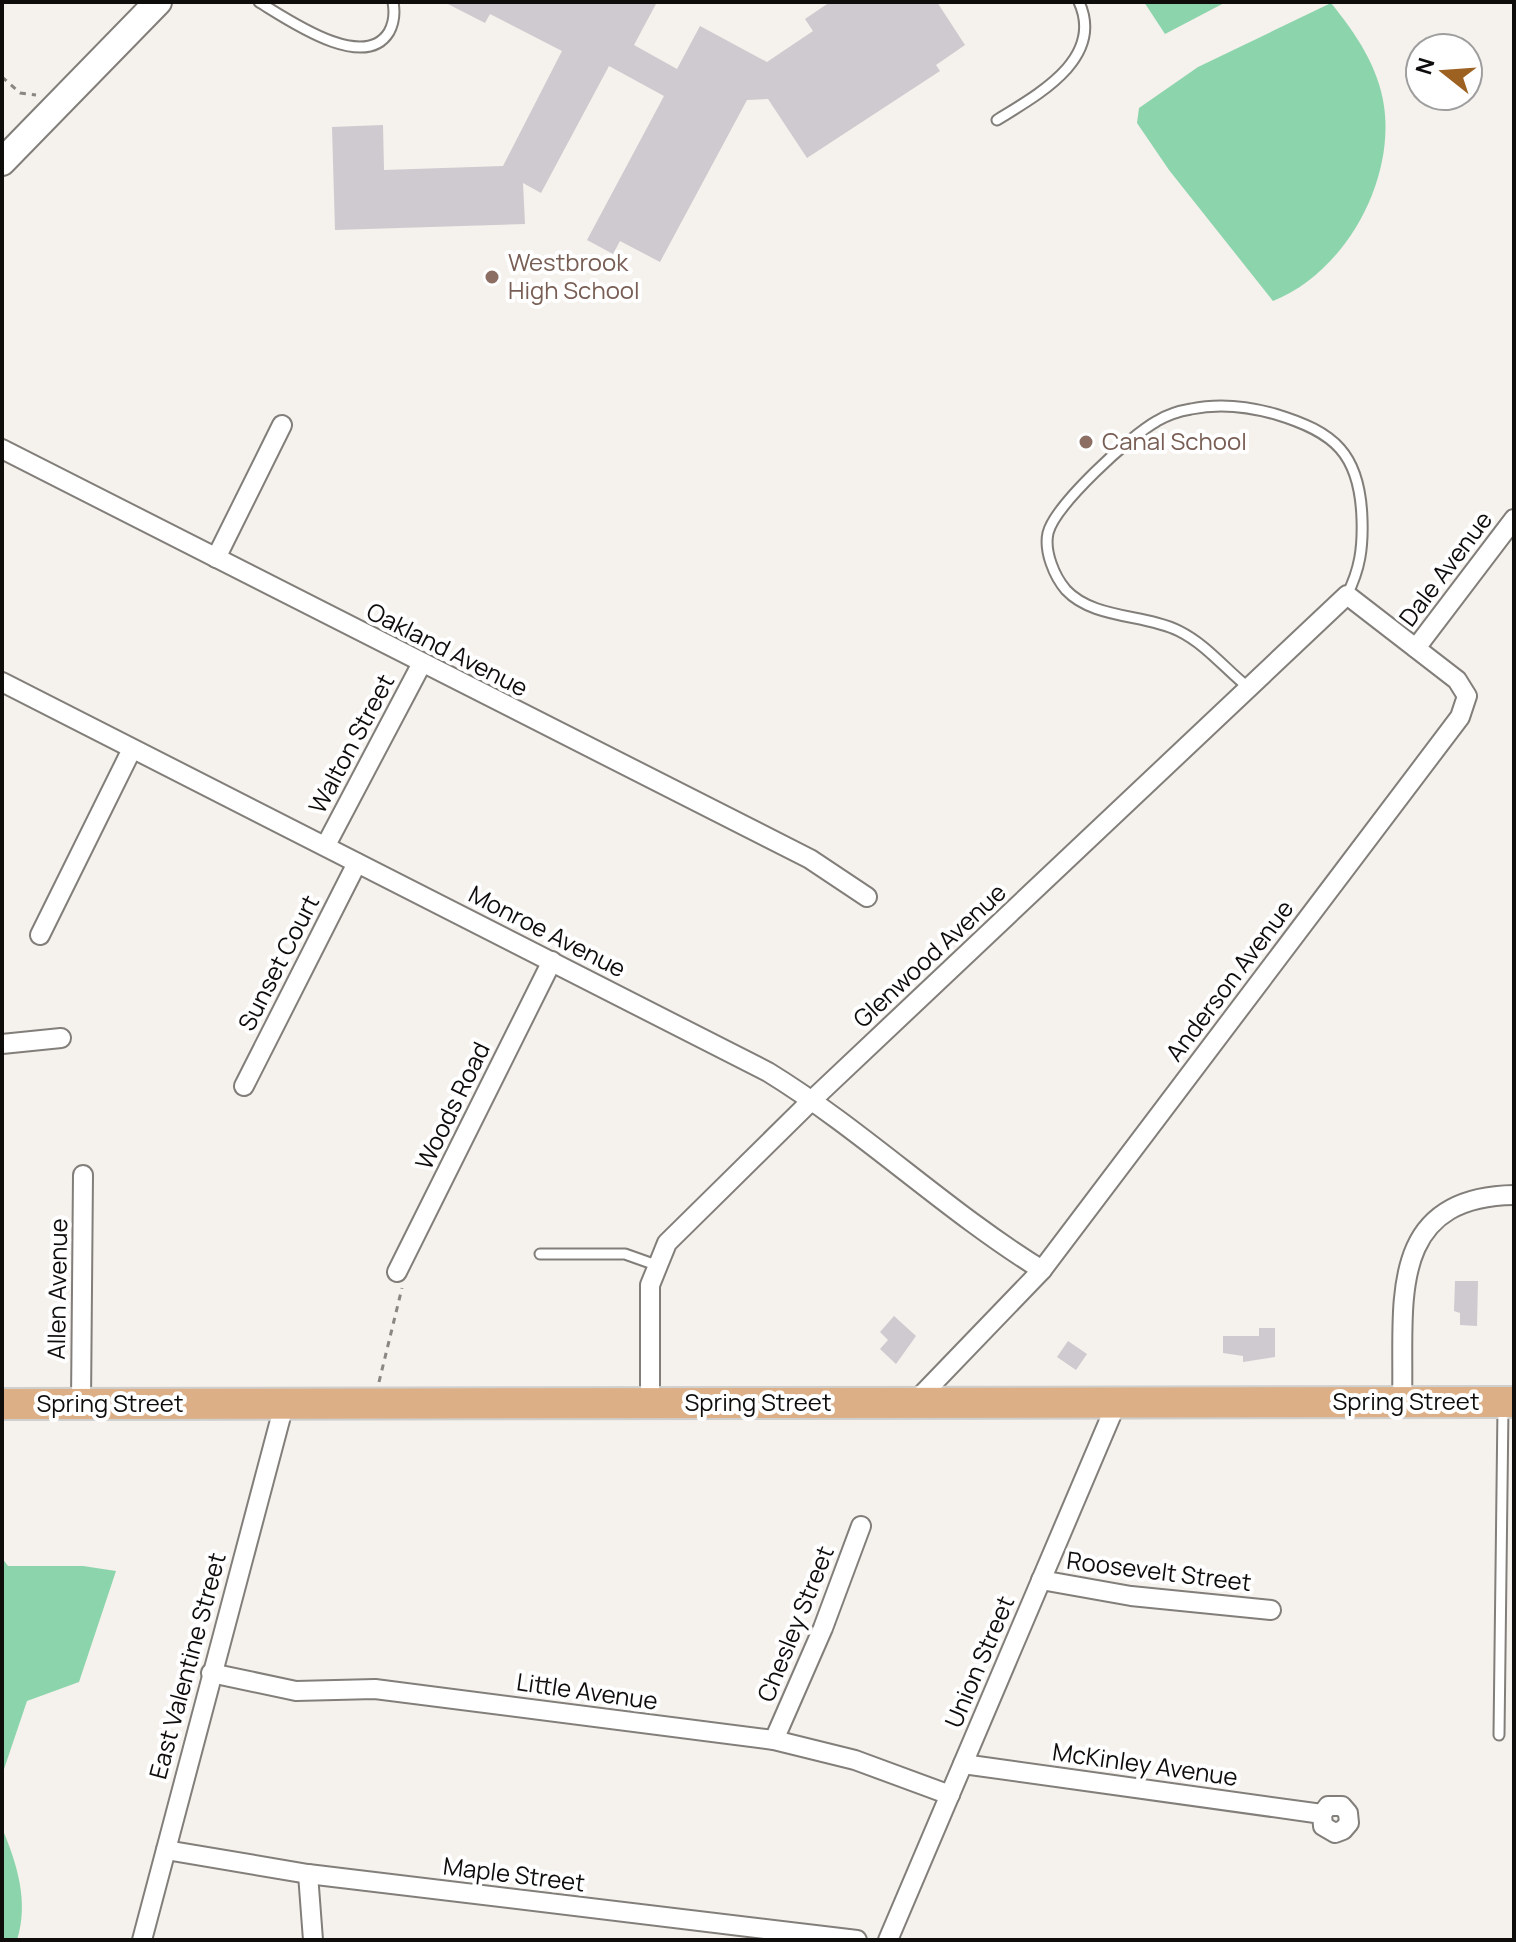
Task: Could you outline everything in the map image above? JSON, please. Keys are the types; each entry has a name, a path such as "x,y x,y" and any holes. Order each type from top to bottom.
{"main road":[{"path":"2,162 158,2"},
{"name":"Spring Street","path":"2,1404 1508,1402"}],"street":[{"path":"216,558 282,425"},
{"name":"Oakland Avenue","path":"2,449 421,665 810,859 867,897"},
{"name":"Dale Avenue","path":"1416,648 1514,519"},
{"name":"Anderson Avenue","path":"914,1403 1042,1270 1460,717 1467,696 1464,688 1347,595"},
{"name":"Glenwood Avenue","path":"650,1403 650,1285 667,1243 811,1101 1347,595"},
{"name":"Walton Street","path":"326,845 421,665"},
{"name":"Monroe Avenue","path":"2,682 768,1072 1006,1248 1042,1270"},
{"path":"40,935 132,749"},
{"name":"Sunset Court","path":"244,1086 357,863"},
{"name":"Woods Road","path":"397,1272 552,961"},
{"path":"2,1044 61,1038"},
{"name":"Allen Avenue","path":"81,1403 83,1175"},
{"path":"1402,1401 1404,1274 1417,1246 1449,1209 1483,1196 1514,1195"},
{"name":"Union Street","path":"888,1940 1117,1402"},
{"name":"East Valentine Street","path":"142,1940 284,1405"},
{"name":"Chesley Street","path":"774,1740 823,1628 861,1526"},
{"name":"Roosevelt Street","path":"1041,1580 1131,1596 1271,1610"},
{"name":"Little Avenue","path":"211,1673 296,1691 375,1689 774,1740 855,1760 950,1795"},
{"name":"McKinley Avenue","path":"963,1764 1322,1814"},
{"name":"Maple Street","path":"166,1850 308,1874 857,1940"},
{"path":"308,1874 313,1940"}],"lane":[{"path":"259,2 320,35 356,49 373,46 386,37 393,25 393,2"},
{"path":"997,120 1064,74 1085,35 1086,20 1079,2"},
{"path":"1249,688 1208,649 1184,634 1081,601 1066,590 1056,575 1047,545 1055,518 1074,495 1142,431 1172,414 1225,405 1297,421 1322,432 1343,449 1358,477 1363,538 1360,567 1347,595"},
{"path":"540,1254 625,1254 656,1265"},
{"path":"1499,1735 1508,1402"}],"path":[{"path":"2,77 20,93 62,102"},
{"path":"377,1387 404,1279 397,1272"}],"green space":[{"path":"1144,2 1226,2 1165,34"},
{"path":"1331,3 1357,39 1377,77 1384,106 1385,135 1381,165 1359,222 1342,247 1299,288 1273,301 1169,170 1137,123 1139,108 1198,67"},
{"path":"2,1558 8,1566 83,1566 116,1571 79,1682 27,1701 2,1775"},
{"path":"2,1828 20,1883 22,1911 17,1940 2,1940"}],"building":[{"path":"444,2 657,2 634,45 677,69 700,26 767,62 813,31 805,19 830,2 937,2 965,45 936,65 940,71 807,158 768,99 747,100 660,262 620,241 613,254 587,240 664,96 609,66 541,193 523,183 525,224 335,230 332,127 383,125 384,170 503,166 562,51 490,14 485,23"},
{"path":"1455,1281 1478,1281 1477,1326 1460,1325 1460,1313 1454,1311"},
{"path":"894,1316 916,1336 896,1364 880,1349 888,1340 880,1332"},
{"path":"1259,1328 1275,1328 1275,1357 1243,1362 1243,1356 1223,1353 1223,1336 1259,1336"},
{"path":"1068,1341 1087,1354 1076,1370 1057,1357"}],"place":[{"name":"Westbrook High School","path":"492,277"},
{"name":"Canal School","path":"1086,442"}]}
